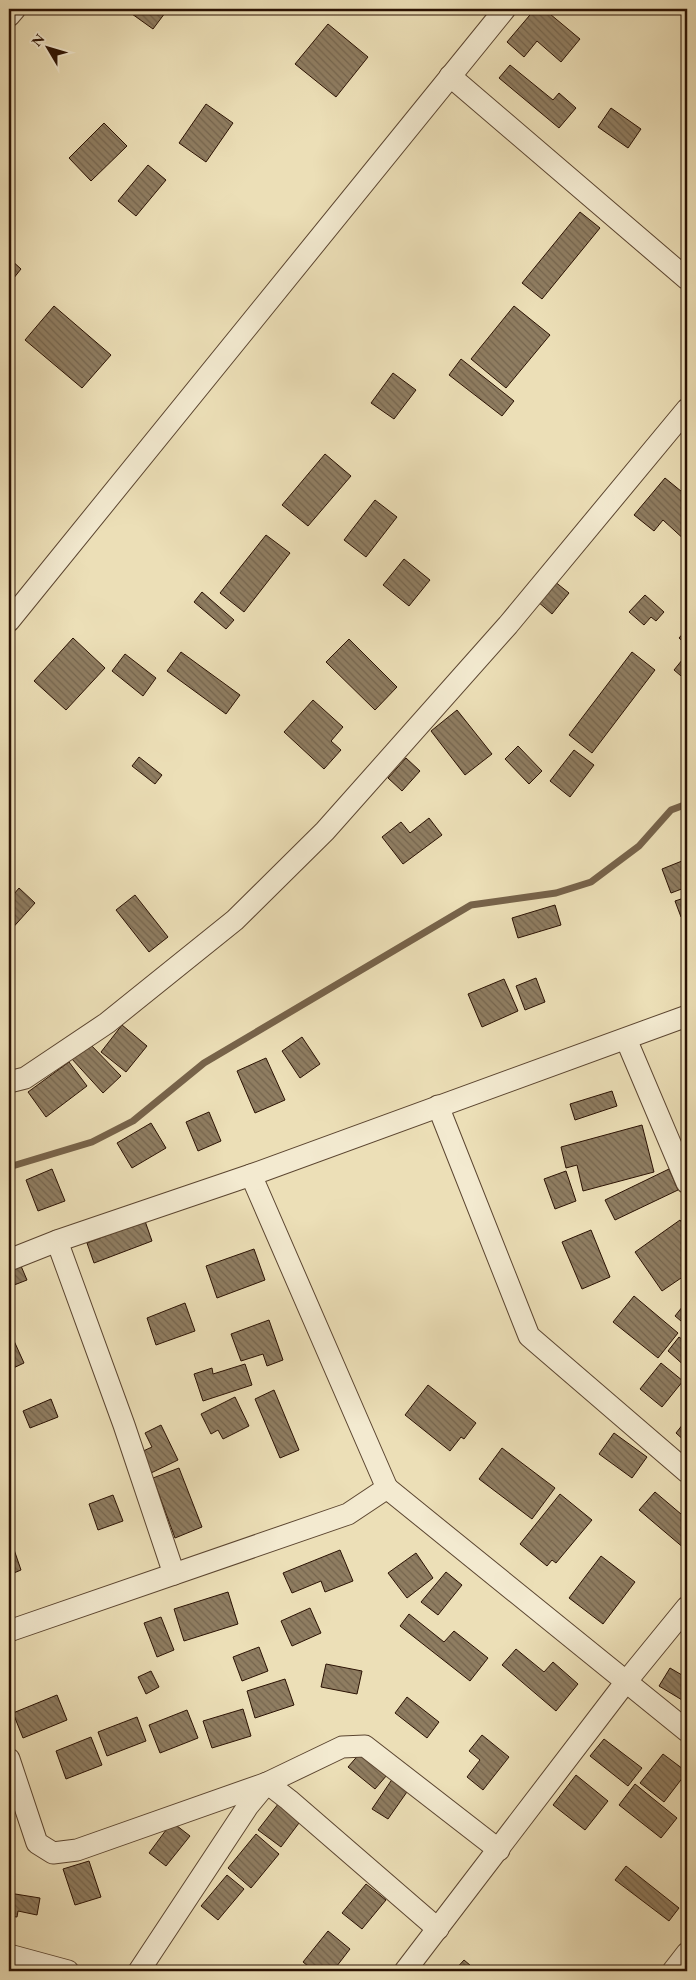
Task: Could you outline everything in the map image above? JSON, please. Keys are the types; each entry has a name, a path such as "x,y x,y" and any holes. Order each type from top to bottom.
{"street":[{"path":"9,16 14,9"},
{"path":"9,622 505,9"},
{"path":"450,76 687,279"},
{"path":"9,1082 25,1078 107,1024 235,920 325,831 508,625 687,410"},
{"path":"9,1260 57,1241 251,1174 687,1016"},
{"path":"626,1039 687,1183"},
{"path":"438,1106 529,1336 687,1472"},
{"path":"251,1174 387,1488 687,1732"},
{"path":"57,1241 124,1425 174,1574"},
{"path":"9,1631 348,1514 387,1488"},
{"path":"405,1971 625,1683 687,1607"},
{"path":"9,1759 37,1843 52,1853 77,1850 267,1783 342,1747 365,1746 499,1850"},
{"path":"267,1783 438,1929"},
{"path":"139,1971 248,1806 267,1783"},
{"path":"673,1971 687,1953"},
{"path":"9,1955 68,1971"}],"building":[{"path":"125,9 168,9 153,29"},
{"path":"535,9 544,9 580,39 561,62 537,41 524,57 507,42"},
{"path":"328,24 368,57 336,97 295,64"},
{"path":"510,65 553,100 559,93 576,108 559,128 499,78"},
{"path":"206,104 233,123 206,162 179,143"},
{"path":"611,108 641,129 628,148 598,127"},
{"path":"104,123 127,146 91,181 69,158"},
{"path":"148,165 166,180 136,216 118,201"},
{"path":"580,212 600,228 542,299 522,283"},
{"path":"9,258 21,269 9,284"},
{"path":"54,306 111,355 82,388 25,340"},
{"path":"514,306 550,335 506,388 471,359"},
{"path":"461,359 514,401 502,416 449,375"},
{"path":"393,373 416,390 394,419 371,403"},
{"path":"325,454 351,476 308,526 282,505"},
{"path":"665,478 687,496 687,542 663,520 654,531 634,515"},
{"path":"375,500 397,517 366,557 344,540"},
{"path":"266,535 290,553 244,612 220,593"},
{"path":"404,559 430,580 409,606 383,585"},
{"path":"554,581 569,593 552,614 537,601"},
{"path":"202,592 234,620 226,629 194,602"},
{"path":"645,595 664,612 656,621 651,617 644,625 629,612"},
{"path":"687,629 687,645 679,638"},
{"path":"73,638 105,668 66,710 34,681"},
{"path":"349,639 397,687 375,710 326,662"},
{"path":"181,652 240,695 226,714 167,671"},
{"path":"632,652 655,670 592,753 569,735"},
{"path":"125,654 156,678 143,696 112,671"},
{"path":"687,654 687,681 674,670"},
{"path":"313,700 343,727 331,741 341,750 324,769 284,732"},
{"path":"457,710 492,754 465,775 431,731"},
{"path":"518,746 542,771 529,784 505,759"},
{"path":"574,750 594,765 570,797 550,781"},
{"path":"139,757 162,775 155,784 132,766"},
{"path":"406,758 420,771 402,791 388,778"},
{"path":"429,818 442,835 403,864 382,837 401,822 410,833"},
{"path":"687,859 687,887 671,893 662,869"},
{"path":"19,888 35,903 9,932 9,900"},
{"path":"135,895 168,937 149,952 116,910"},
{"path":"687,897 687,914 681,917 675,901"},
{"path":"555,905 561,925 518,938 512,918"},
{"path":"536,978 545,1002 525,1010 516,986"},
{"path":"504,979 518,1011 482,1027 468,994"},
{"path":"122,1025 147,1046 126,1072 101,1052"},
{"path":"302,1037 320,1064 300,1078 282,1051"},
{"path":"88,1042 121,1076 103,1093 71,1058"},
{"path":"266,1058 285,1100 255,1113 237,1071"},
{"path":"69,1062 87,1086 46,1117 28,1092"},
{"path":"612,1091 617,1106 575,1120 570,1104"},
{"path":"209,1112 221,1141 198,1151 186,1122"},
{"path":"151,1123 166,1148 132,1168 117,1143"},
{"path":"642,1125 654,1172 583,1191 577,1165 566,1168 561,1147"},
{"path":"52,1169 65,1201 38,1211 26,1180"},
{"path":"669,1169 678,1190 615,1220 605,1200"},
{"path":"566,1171 576,1201 555,1209 544,1179"},
{"path":"680,1220 687,1230 687,1274 662,1291 635,1252"},
{"path":"145,1221 152,1241 94,1263 87,1243"},
{"path":"591,1230 610,1277 582,1289 562,1242"},
{"path":"254,1249 265,1280 217,1298 206,1266"},
{"path":"21,1266 27,1280 9,1287 9,1271"},
{"path":"634,1296 678,1333 658,1358 613,1322"},
{"path":"687,1301 687,1326 675,1316"},
{"path":"185,1303 195,1331 156,1345 147,1318"},
{"path":"269,1320 283,1360 267,1366 263,1354 241,1361 231,1334"},
{"path":"9,1333 24,1363 9,1370"},
{"path":"679,1337 687,1343 687,1368 668,1351"},
{"path":"661,1363 683,1381 662,1407 640,1389"},
{"path":"245,1364 252,1385 203,1401 194,1374 212,1368 213,1374"},
{"path":"428,1385 476,1423 464,1439 461,1437 450,1451 405,1415"},
{"path":"274,1390 299,1450 280,1458 255,1399"},
{"path":"235,1397 249,1426 223,1439 218,1430 211,1434 201,1414"},
{"path":"51,1399 58,1417 30,1428 23,1411"},
{"path":"687,1419 687,1443 676,1433"},
{"path":"161,1425 178,1460 151,1473 141,1452 152,1447 145,1433"},
{"path":"614,1433 647,1457 632,1478 599,1454"},
{"path":"502,1448 555,1488 532,1519 479,1479"},
{"path":"179,1468 202,1527 175,1538 153,1478"},
{"path":"655,1492 681,1514 687,1507 687,1546 685,1549 639,1510"},
{"path":"560,1494 592,1520 556,1563 552,1560 547,1566 520,1544"},
{"path":"113,1495 123,1521 98,1530 89,1504"},
{"path":"9,1535 21,1570 9,1575"},
{"path":"340,1550 353,1581 325,1592 321,1581 292,1593 283,1573"},
{"path":"416,1553 433,1578 407,1598 388,1573"},
{"path":"601,1556 635,1582 603,1624 569,1598"},
{"path":"446,1572 462,1585 438,1615 421,1602"},
{"path":"228,1592 238,1624 184,1641 174,1609"},
{"path":"310,1608 321,1633 292,1646 281,1621"},
{"path":"409,1614 444,1642 454,1631 488,1658 470,1681 400,1626"},
{"path":"161,1617 174,1650 157,1657 144,1623"},
{"path":"259,1647 268,1671 242,1681 233,1657"},
{"path":"516,1649 544,1672 553,1662 578,1684 556,1711 502,1665"},
{"path":"326,1664 362,1671 357,1694 321,1687"},
{"path":"670,1668 687,1678 687,1703 659,1686"},
{"path":"151,1671 159,1687 146,1694 138,1677"},
{"path":"285,1679 294,1705 255,1718 247,1691"},
{"path":"57,1695 67,1720 23,1738 13,1713"},
{"path":"407,1697 439,1722 427,1738 395,1713"},
{"path":"243,1709 251,1736 212,1748 203,1721"},
{"path":"187,1710 198,1738 160,1753 149,1725"},
{"path":"137,1717 146,1741 107,1756 98,1732"},
{"path":"482,1735 509,1757 483,1790 467,1777 480,1760 469,1751"},
{"path":"91,1737 102,1765 66,1779 56,1751"},
{"path":"604,1739 642,1768 628,1786 590,1756"},
{"path":"361,1752 387,1775 375,1789 348,1767"},
{"path":"663,1754 687,1772 664,1802 640,1783"},
{"path":"576,1775 608,1801 585,1830 553,1805"},
{"path":"393,1778 409,1789 388,1819 372,1809"},
{"path":"635,1784 677,1818 661,1838 619,1805"},
{"path":"282,1799 305,1815 281,1847 258,1830"},
{"path":"172,1822 190,1836 166,1866 149,1853"},
{"path":"256,1834 279,1854 251,1888 228,1868"},
{"path":"89,1861 101,1897 75,1905 63,1869"},
{"path":"626,1866 679,1908 669,1921 615,1880"},
{"path":"227,1875 244,1889 218,1920 201,1906"},
{"path":"366,1884 386,1900 362,1929 342,1913"},
{"path":"9,1893 40,1898 37,1915 18,1911 17,1917 9,1916"},
{"path":"328,1931 350,1949 333,1971 314,1971 303,1962"},
{"path":"464,1960 477,1971 454,1971"}],"waterway":[{"path":"9,1167 92,1142 133,1121 204,1063 471,905 556,893 591,882 639,846 671,810 687,804"}]}
